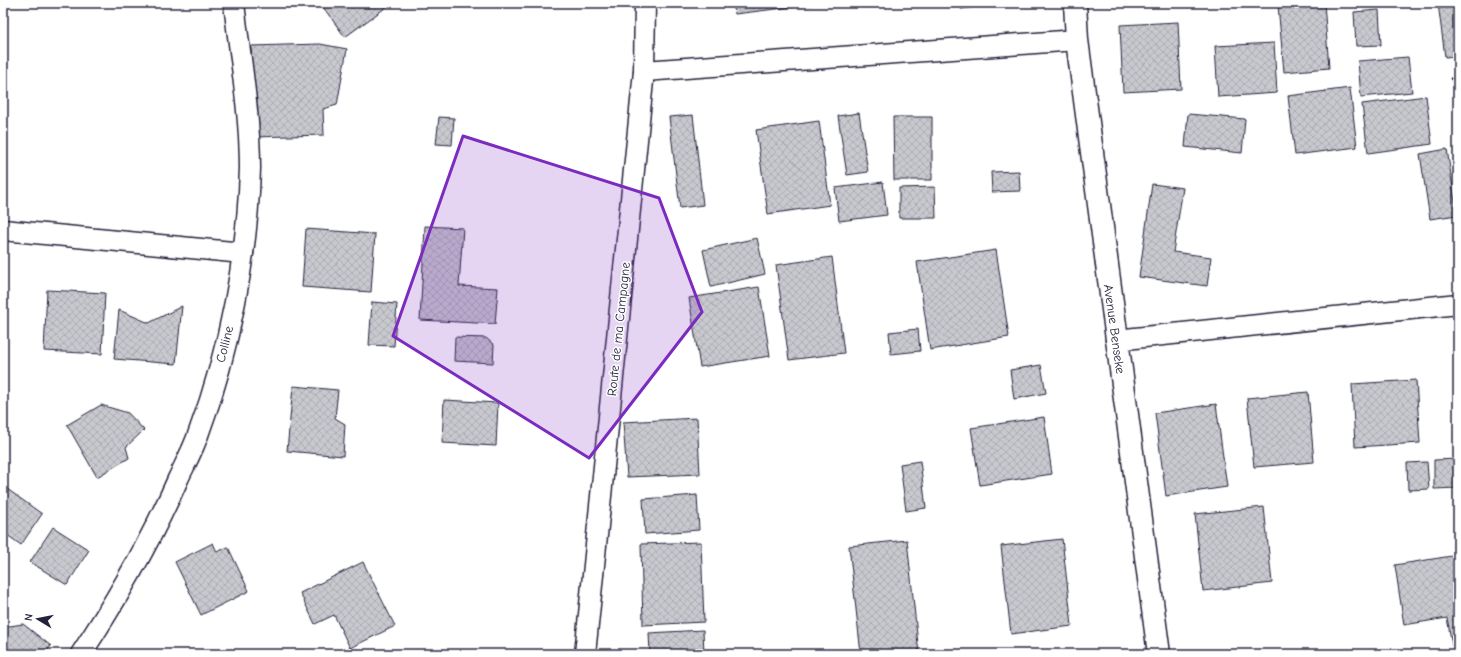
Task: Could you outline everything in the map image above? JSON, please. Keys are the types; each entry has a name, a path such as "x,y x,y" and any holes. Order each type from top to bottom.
{"street":[{"name":"Colline","path":"81,654 118,597 159,522 199,433 223,352 243,254 249,181 249,144 234,3"},
{"name":"Route de ma Campagne","path":"585,654 644,71 646,3"},
{"name":"Avenue Benseke","path":"1075,3 1077,40 1159,654"},
{"path":"644,71 1077,40"},
{"path":"3,230 243,254"},
{"path":"1116,340 1458,304"}],"highlighted area":[{"path":"463,136 659,198 702,312 589,458 393,336"}],"building":[{"path":"320,3 392,3 345,37"},
{"path":"733,3 825,3 735,14"},
{"path":"960,3 1008,3 961,9"},
{"path":"1324,3 1329,68 1284,72 1278,5"},
{"path":"1438,3 1458,3 1458,56 1445,57"},
{"path":"1379,10 1381,45 1356,46 1354,12"},
{"path":"1178,22 1181,89 1123,92 1120,25"},
{"path":"1274,43 1277,93 1218,97 1215,46"},
{"path":"320,44 347,49 337,105 323,109 324,135 254,137 251,46"},
{"path":"1408,57 1412,92 1361,97 1358,61"},
{"path":"1458,76 1458,99 1451,78"},
{"path":"1350,88 1357,147 1295,155 1288,96"},
{"path":"1426,96 1432,144 1368,153 1362,104"},
{"path":"859,113 868,172 847,175 838,116"},
{"path":"1188,114 1245,119 1242,153 1185,147"},
{"path":"693,115 703,205 680,208 669,117"},
{"path":"439,117 454,118 452,145 436,144"},
{"path":"893,117 932,117 932,180 894,180"},
{"path":"819,121 830,205 768,214 756,130"},
{"path":"1447,149 1457,215 1430,219 1420,154"},
{"path":"1019,171 1020,191 992,192 991,172"},
{"path":"883,182 887,215 839,221 835,188"},
{"path":"1152,184 1183,188 1173,252 1211,257 1207,286 1139,277"},
{"path":"935,187 936,218 899,218 899,188"},
{"path":"425,226 463,228 459,286 498,288 495,324 420,320"},
{"path":"306,229 375,234 371,292 302,287"},
{"path":"757,238 765,274 711,287 703,250"},
{"path":"996,250 1009,337 930,350 917,262"},
{"path":"832,257 844,353 789,360 776,265"},
{"path":"759,287 770,356 700,367 689,298"},
{"path":"47,290 105,293 102,354 44,351"},
{"path":"372,302 397,304 394,346 369,345"},
{"path":"182,306 176,364 114,359 119,310 149,323"},
{"path":"918,329 920,351 891,354 889,332"},
{"path":"455,337 486,338 494,345 493,363 454,361"},
{"path":"1041,365 1046,393 1014,399 1010,370"},
{"path":"1416,380 1420,443 1355,447 1352,384"},
{"path":"293,386 338,390 335,418 345,424 343,456 287,451"},
{"path":"1308,392 1314,462 1254,467 1247,398"},
{"path":"444,400 498,403 496,446 442,443"},
{"path":"1216,404 1227,487 1166,496 1155,413"},
{"path":"101,405 128,413 144,430 126,447 129,458 97,477 67,425"},
{"path":"1044,417 1052,474 980,485 971,428"},
{"path":"697,418 700,474 627,477 623,422"},
{"path":"1458,459 1458,488 1434,489 1434,460"},
{"path":"920,461 926,508 906,511 900,464"},
{"path":"1427,462 1429,489 1408,490 1407,463"},
{"path":"3,486 42,514 21,545 3,532"},
{"path":"697,495 699,530 645,534 643,499"},
{"path":"1264,507 1272,583 1203,591 1195,514"},
{"path":"53,527 89,550 67,585 30,562"},
{"path":"1062,539 1072,626 1011,634 1001,546"},
{"path":"907,540 919,654 861,654 849,546"},
{"path":"701,542 704,622 643,625 641,544"},
{"path":"213,543 217,552 228,547 249,591 201,615 175,562"},
{"path":"1458,555 1458,649 1453,650 1447,618 1404,625 1395,565"},
{"path":"363,562 395,626 350,648 334,615 315,624 300,593"},
{"path":"23,624 51,646 44,654 3,654 3,627"},
{"path":"703,630 704,654 650,654 649,633"}]}
